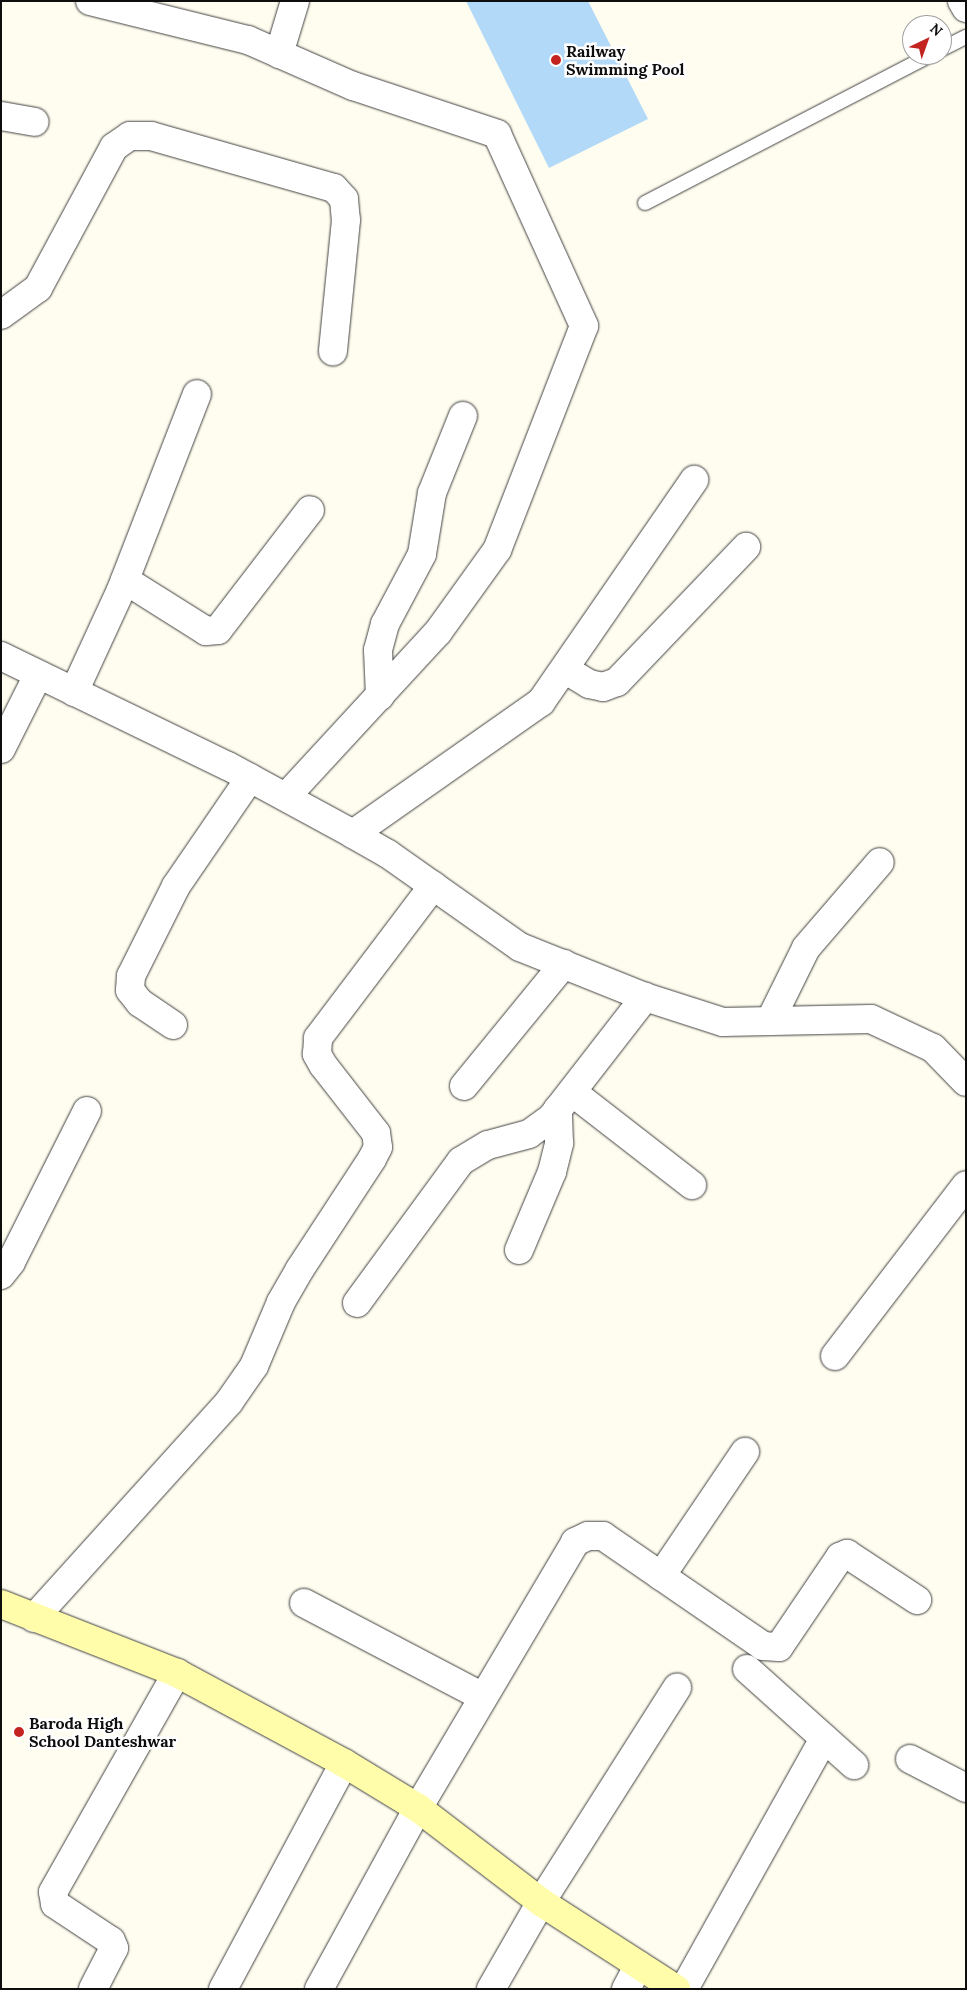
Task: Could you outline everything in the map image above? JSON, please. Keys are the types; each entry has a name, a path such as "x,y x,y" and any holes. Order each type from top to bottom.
{"street":[{"path":"90,1 248,40 353,86 497,134 584,326 498,550 438,632 286,797"},
{"path":"279,54 295,1"},
{"path":"962,1 966,8"},
{"path":"1,116 34,122"},
{"path":"1,315 38,288 114,147 130,136 151,136 334,188 344,199 346,220 333,352"},
{"path":"74,692 125,580 197,394"},
{"path":"380,696 378,650 385,624 422,554 432,493 463,416"},
{"path":"353,834 541,702 566,670 694,480"},
{"path":"125,580 206,631 218,630 310,510"},
{"path":"566,670 590,684 603,687 617,682 746,547"},
{"path":"1,656 250,778 353,834 433,886 520,947 646,997 724,1022 871,1019 933,1048 966,1082"},
{"path":"1,749 38,675"},
{"path":"173,1025 140,1003 130,990 131,976 176,886 250,778"},
{"path":"770,1021 806,948 880,862"},
{"path":"34,1618 229,1402 254,1366 281,1302 300,1269 372,1160 378,1148 376,1133 323,1065 317,1054 318,1038 433,886"},
{"path":"464,1086 564,964"},
{"path":"357,1303 461,1161 488,1145 529,1134 565,1100 646,997"},
{"path":"565,1100 692,1184"},
{"path":"519,1250 552,1172 559,1143 565,1100"},
{"path":"1,1275 11,1262 87,1111"},
{"path":"835,1356 966,1185"},
{"path":"661,1576 745,1452"},
{"path":"319,1989 418,1808 575,1542 588,1536 603,1536 763,1646 779,1647 840,1557 847,1554 917,1600"},
{"path":"304,1603 483,1697"},
{"path":"1,1604 177,1673 344,1763 418,1808 541,1902 676,1989"},
{"path":"747,1669 854,1765"},
{"path":"92,1989 114,1948 111,1941 55,1904 53,1892 177,1673"},
{"path":"491,1989 541,1902 677,1688"},
{"path":"684,1989 824,1738"},
{"path":"910,1759 966,1788"},
{"path":"223,1989 344,1763"},
{"path":"626,1989 639,1965"}],"lane":[{"path":"952,44 966,37"},
{"path":"645,203 911,65"}],"water":[{"name":"Railway Swimming Pool","path":"466,1 588,1 648,119 549,168"}],"place":[{"name":"Railway Swimming Pool","path":"556,60"},
{"name":"Baroda High School Danteshwar","path":"19,1732"}]}
